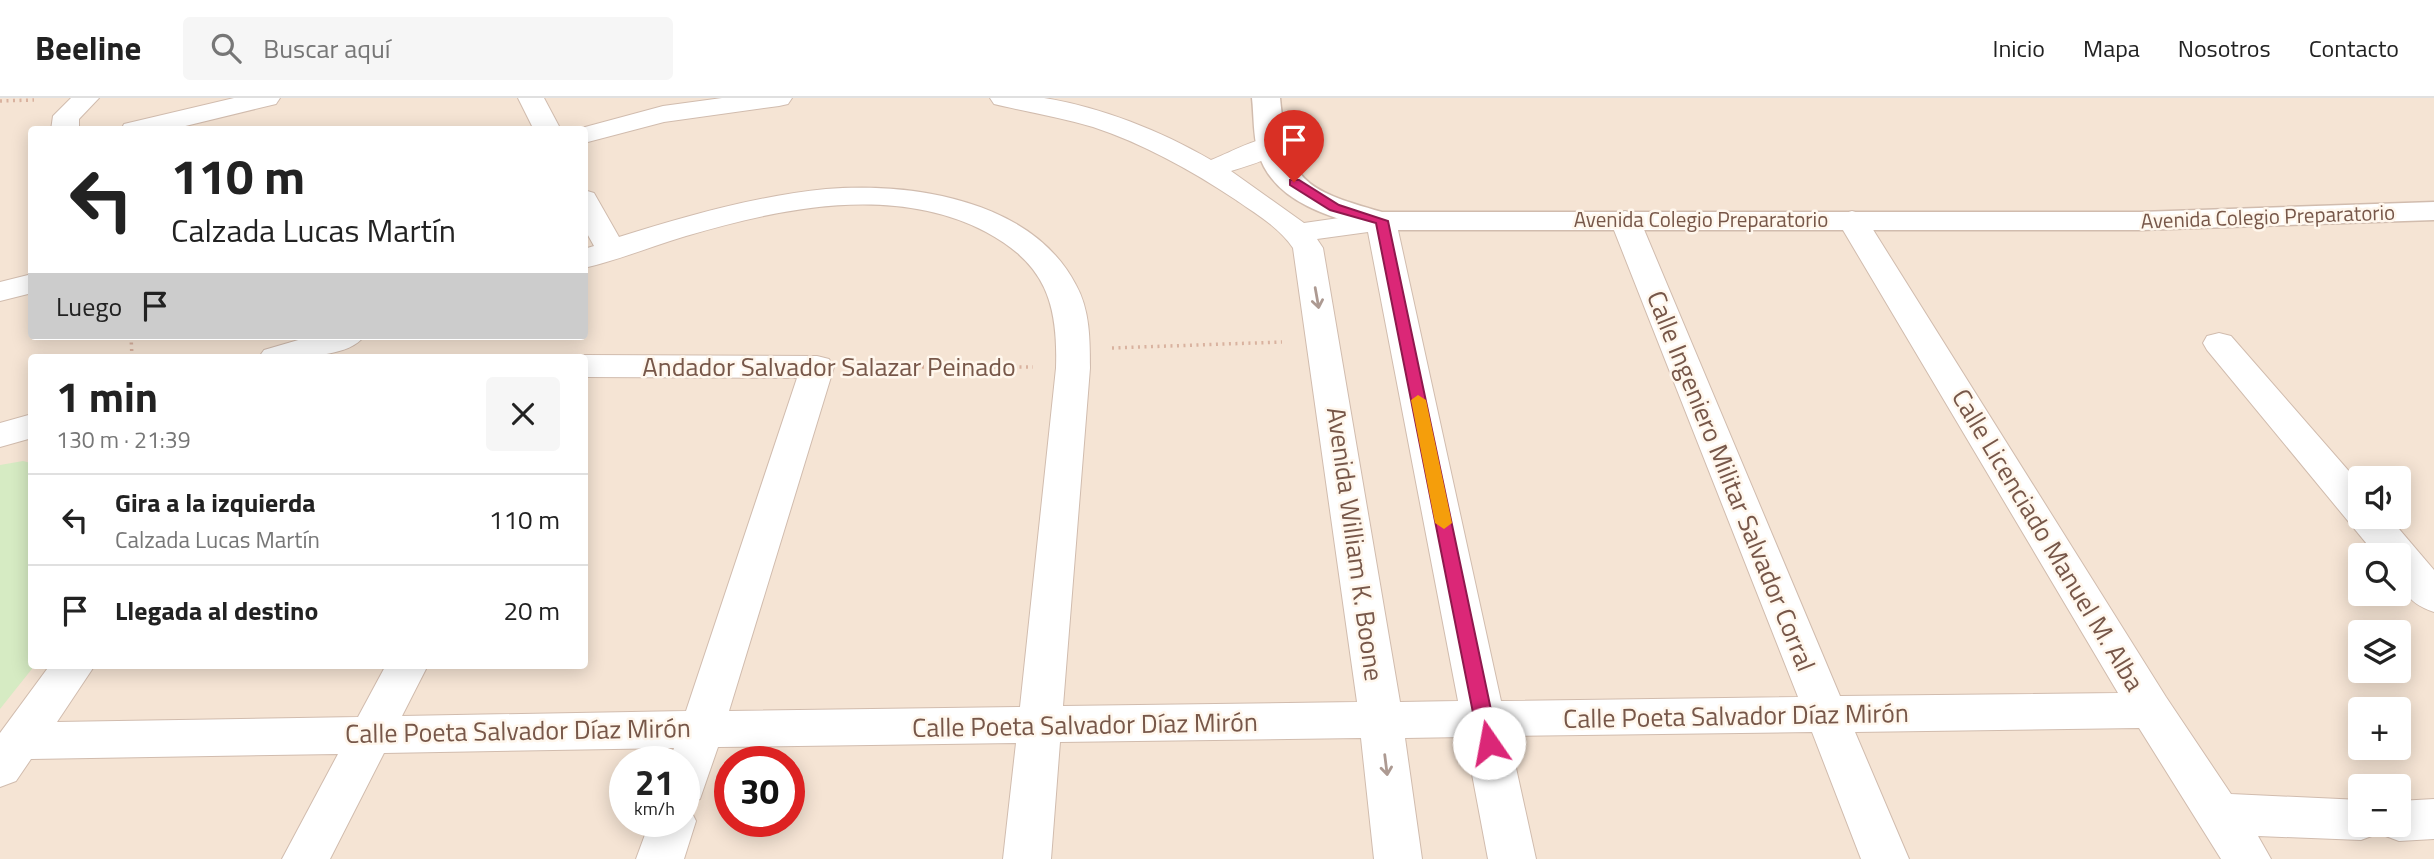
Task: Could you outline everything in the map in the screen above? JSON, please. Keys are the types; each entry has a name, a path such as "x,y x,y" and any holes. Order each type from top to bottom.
{"street":[{"path":"63,126 66,116 86,98"},
{"path":"151,126 267,98"},
{"path":"531,98 546,126"},
{"path":"588,134 717,98"},
{"path":"663,114 779,98"},
{"path":"1003,98 1101,120 1154,139 1211,169 1299,233"},
{"path":"1266,98 1271,144 1282,172 1307,192 1334,207 1381,221 1512,859"},
{"path":"1211,169 1254,154 1271,144"},
{"path":"588,215 598,254 761,207 828,198 887,197 934,204 990,221 1032,247 1057,277 1070,314 1073,359 1027,859"},
{"name":"Avenida Colegio Preparatorio","path":"1299,233 1381,221 2154,221 2434,211"},
{"name":"Calle Ingeniero Militar Salvador Corral","path":"1625,220 1885,859"},
{"name":"Calle Licenciado Manuel M. Alba","path":"1852,220 2151,710 2247,859"},
{"name":"Avenida William K. Boone","path":"1299,233 1308,248 1325,341 1381,721 1398,859"},
{"path":"0,284 28,281"},
{"path":"0,292 28,282"},
{"path":"2220,343 2348,495"},
{"path":"290,354 331,345"},
{"name":"Andador Salvador Salazar Peinado","path":"588,366 817,367"},
{"path":"697,746 817,367"},
{"path":"0,435 28,427"},
{"path":"2377,529 2389,543"},
{"path":"2411,569 2434,597"},
{"path":"10,754 71,669"},
{"path":"306,859 405,669"},
{"name":"Calle Poeta Salvador Díaz Mirón","path":"10,754 372,734 703,727 1041,726 2151,710"},
{"path":"2220,814 2348,819"},
{"path":"660,859 668,837"}],"path":[{"name":"Andador Salvador Salazar Peinado","path":"817,367 1073,359 1325,341"}],"shaded area":[{"path":"0,98 2434,98 2434,859 0,859"}],"green space":[{"path":"28,462 28,669 32,669 0,709 0,465"}],"slow traffic":[{"path":"1418,400 1444,523"}],"route":[{"path":"1294,182 1334,207 1381,221 1489,743"}]}
